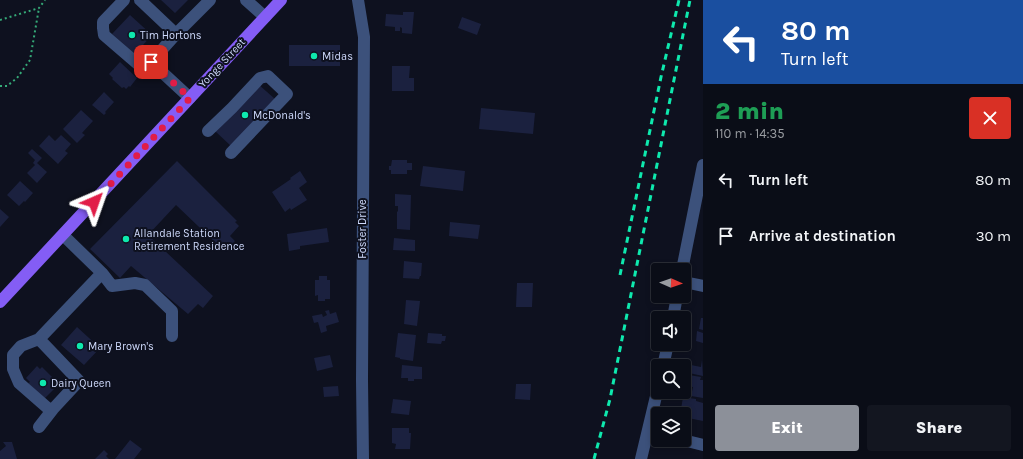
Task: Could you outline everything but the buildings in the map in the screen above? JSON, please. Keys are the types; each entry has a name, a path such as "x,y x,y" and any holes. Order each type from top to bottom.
{"main road":[{"name":"Yonge Street","path":"0,302 281,0"}],"street":[{"path":"124,0 103,22 102,28 104,35 140,66 144,67 151,62 210,0"},
{"path":"140,0 176,34"},
{"path":"246,0 265,18"},
{"name":"Foster Drive","path":"358,0 364,37 363,459"},
{"path":"151,62 190,98"},
{"path":"208,131 260,78 268,76 287,94 231,153"},
{"path":"683,263 703,165"},
{"path":"63,235 112,286 135,283 145,284 172,311 172,336"},
{"path":"51,411 19,383 13,369 13,355 21,346 39,339 102,274"},
{"path":"691,283 703,286"},
{"path":"38,427 79,381 39,339"},
{"path":"641,459 651,437"},
{"path":"691,442 703,445"}],"path":[{"path":"0,86 7,86 17,78 30,60 39,8 45,0"},
{"path":"0,20 39,8"}],"railway":[{"path":"620,275 661,77 679,0"},
{"path":"594,459 610,399 690,0"}],"place":[{"name":"Tim Hortons","path":"132,35"},
{"name":"Midas","path":"314,56"},
{"name":"McDonald's","path":"245,115"},
{"name":"Allandale Station Retirement Residence","path":"126,239"},
{"name":"Mary Brown's","path":"80,346"},
{"name":"Dairy Queen","path":"43,383"}],"route":[{"path":"94,202 190,98 151,62"}]}
